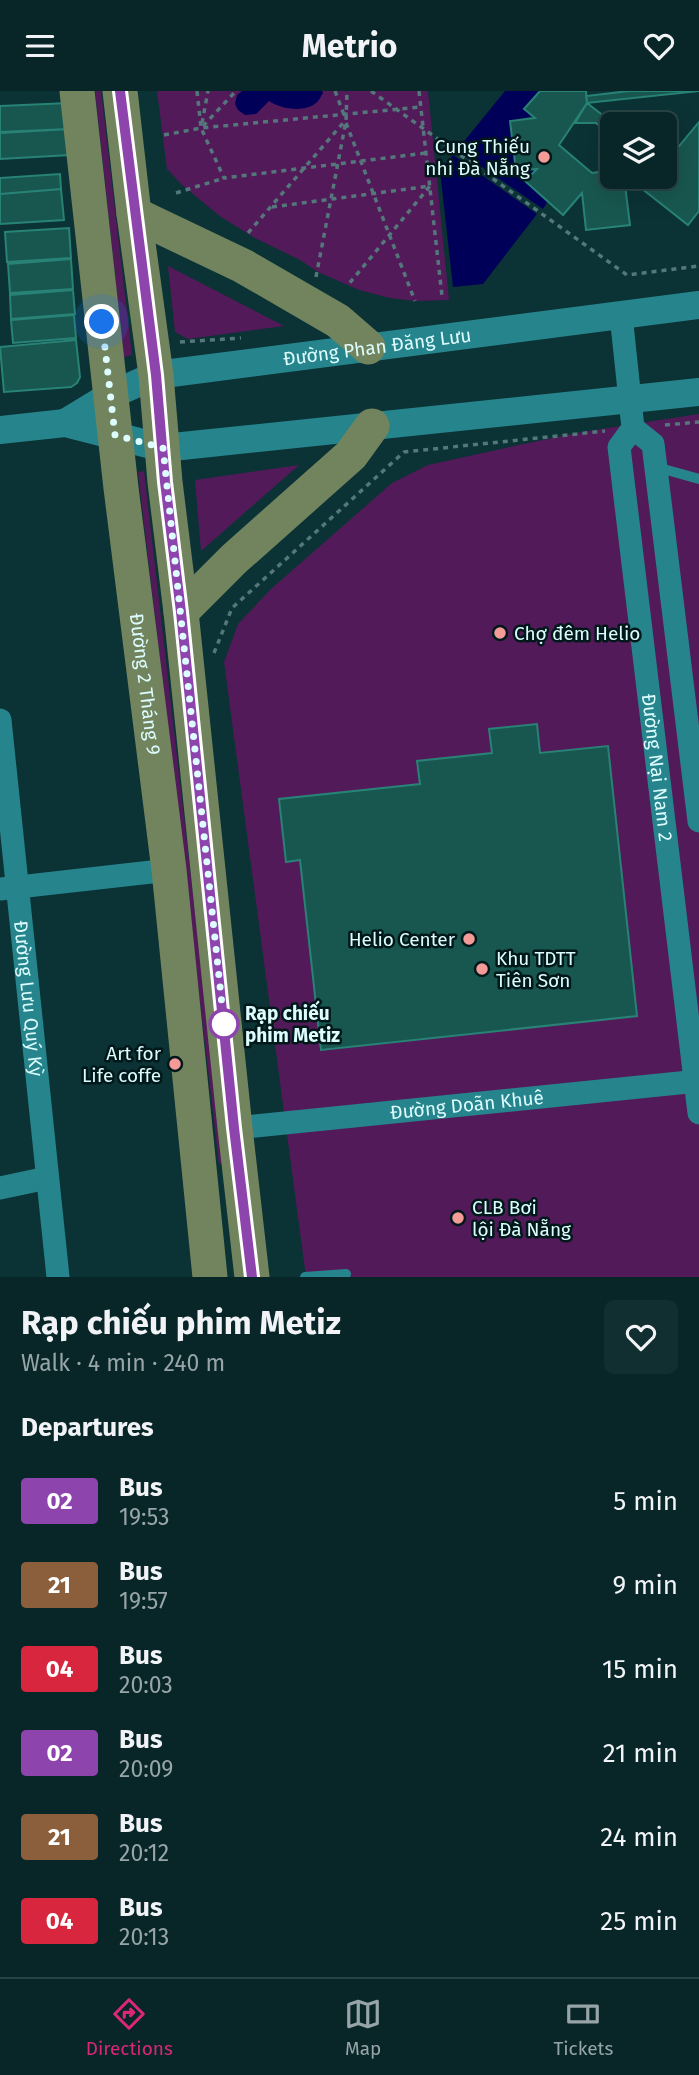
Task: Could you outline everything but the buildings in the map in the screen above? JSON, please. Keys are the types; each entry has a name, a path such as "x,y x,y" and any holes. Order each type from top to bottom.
{"main road":[{"name":"Đường 2 Tháng 9","path":"77,91 115,435 169,870 210,1277"},
{"path":"120,91 156,375 165,482 252,1277"},
{"path":"134,213 243,266 338,321 368,348"},
{"path":"181,612 234,559 351,455 372,426"}],"street":[{"name":"Đường Phan Đăng Lưu","path":"65,423 111,395 156,375 699,305"},
{"name":"Đường Nại Nam 2","path":"621,315 633,428 619,447 699,1113"},
{"name":"Đường Phan Đăng Lưu","path":"0,430 65,423 163,448 699,392"},
{"name":"Đường Nại Nam 2","path":"633,428 653,444 699,821"},
{"name":"Đường Lưu Quý Kỳ","path":"0,720 9,889 58,1277"},
{"path":"9,889 169,870"},
{"name":"Đường Doãn Khuê","path":"234,1128 697,1081"},
{"path":"0,1188 47,1178"}],"lane":[{"path":"656,467 699,479"},
{"path":"305,1277 346,1274"}],"path":[{"path":"198,91 201,128 224,178"},
{"path":"201,128 208,91"},
{"path":"201,128 236,91"},
{"path":"335,91 345,113"},
{"path":"347,91 346,121 415,301"},
{"path":"371,91 627,275 699,266"},
{"path":"419,91 442,296"},
{"path":"164,135 201,128 421,107"},
{"path":"305,303 318,272 346,121"},
{"path":"248,233 346,121"},
{"path":"176,193 224,178 426,153"},
{"path":"272,208 430,186"},
{"path":"348,285 430,186"},
{"path":"180,342 249,337"},
{"path":"212,658 232,608 404,452 699,422"}],"shaded area":[{"path":"95,91 101,91 132,355 124,357"},
{"path":"157,91 428,91 449,300 415,301 359,290 318,272 221,217 167,169"},
{"path":"242,91 323,93 317,102 305,108 286,108 269,101 256,114 245,115 235,104 237,95"},
{"path":"505,91 540,91 524,109 533,116 511,121 537,169 526,181 548,201 543,209 457,150"},
{"path":"453,155 537,214 483,284 453,287 440,171"},
{"path":"168,266 284,326 188,339 175,332"},
{"name":"Khu TDTT Tiên Sơn","path":"699,414 699,1277 306,1277 224,662 238,624 271,589 392,483 428,465 582,432"},
{"path":"299,465 201,551 195,480"},
{"path":"144,471 224,1163 219,1164 138,472"}],"bus line":[{"name":"02","path":"120,91 156,375 165,482 252,1277"}],"place":[{"name":"Cung Thiếu nhi Đà Nẵng","path":"544,157"},
{"name":"Chợ đêm Helio","path":"500,633"},
{"name":"Helio Center","path":"469,939"},
{"name":"Khu TDTT Tiên Sơn","path":"482,969"},
{"name":"Rạp chiếu phim Metiz","path":"224,1024"},
{"name":"Art for Life coffe","path":"175,1064"},
{"name":"CLB Bơi lội Đà Nẵng","path":"458,1218"}],"route":[{"path":"102,322 115,435 163,448 224,1024"}]}
